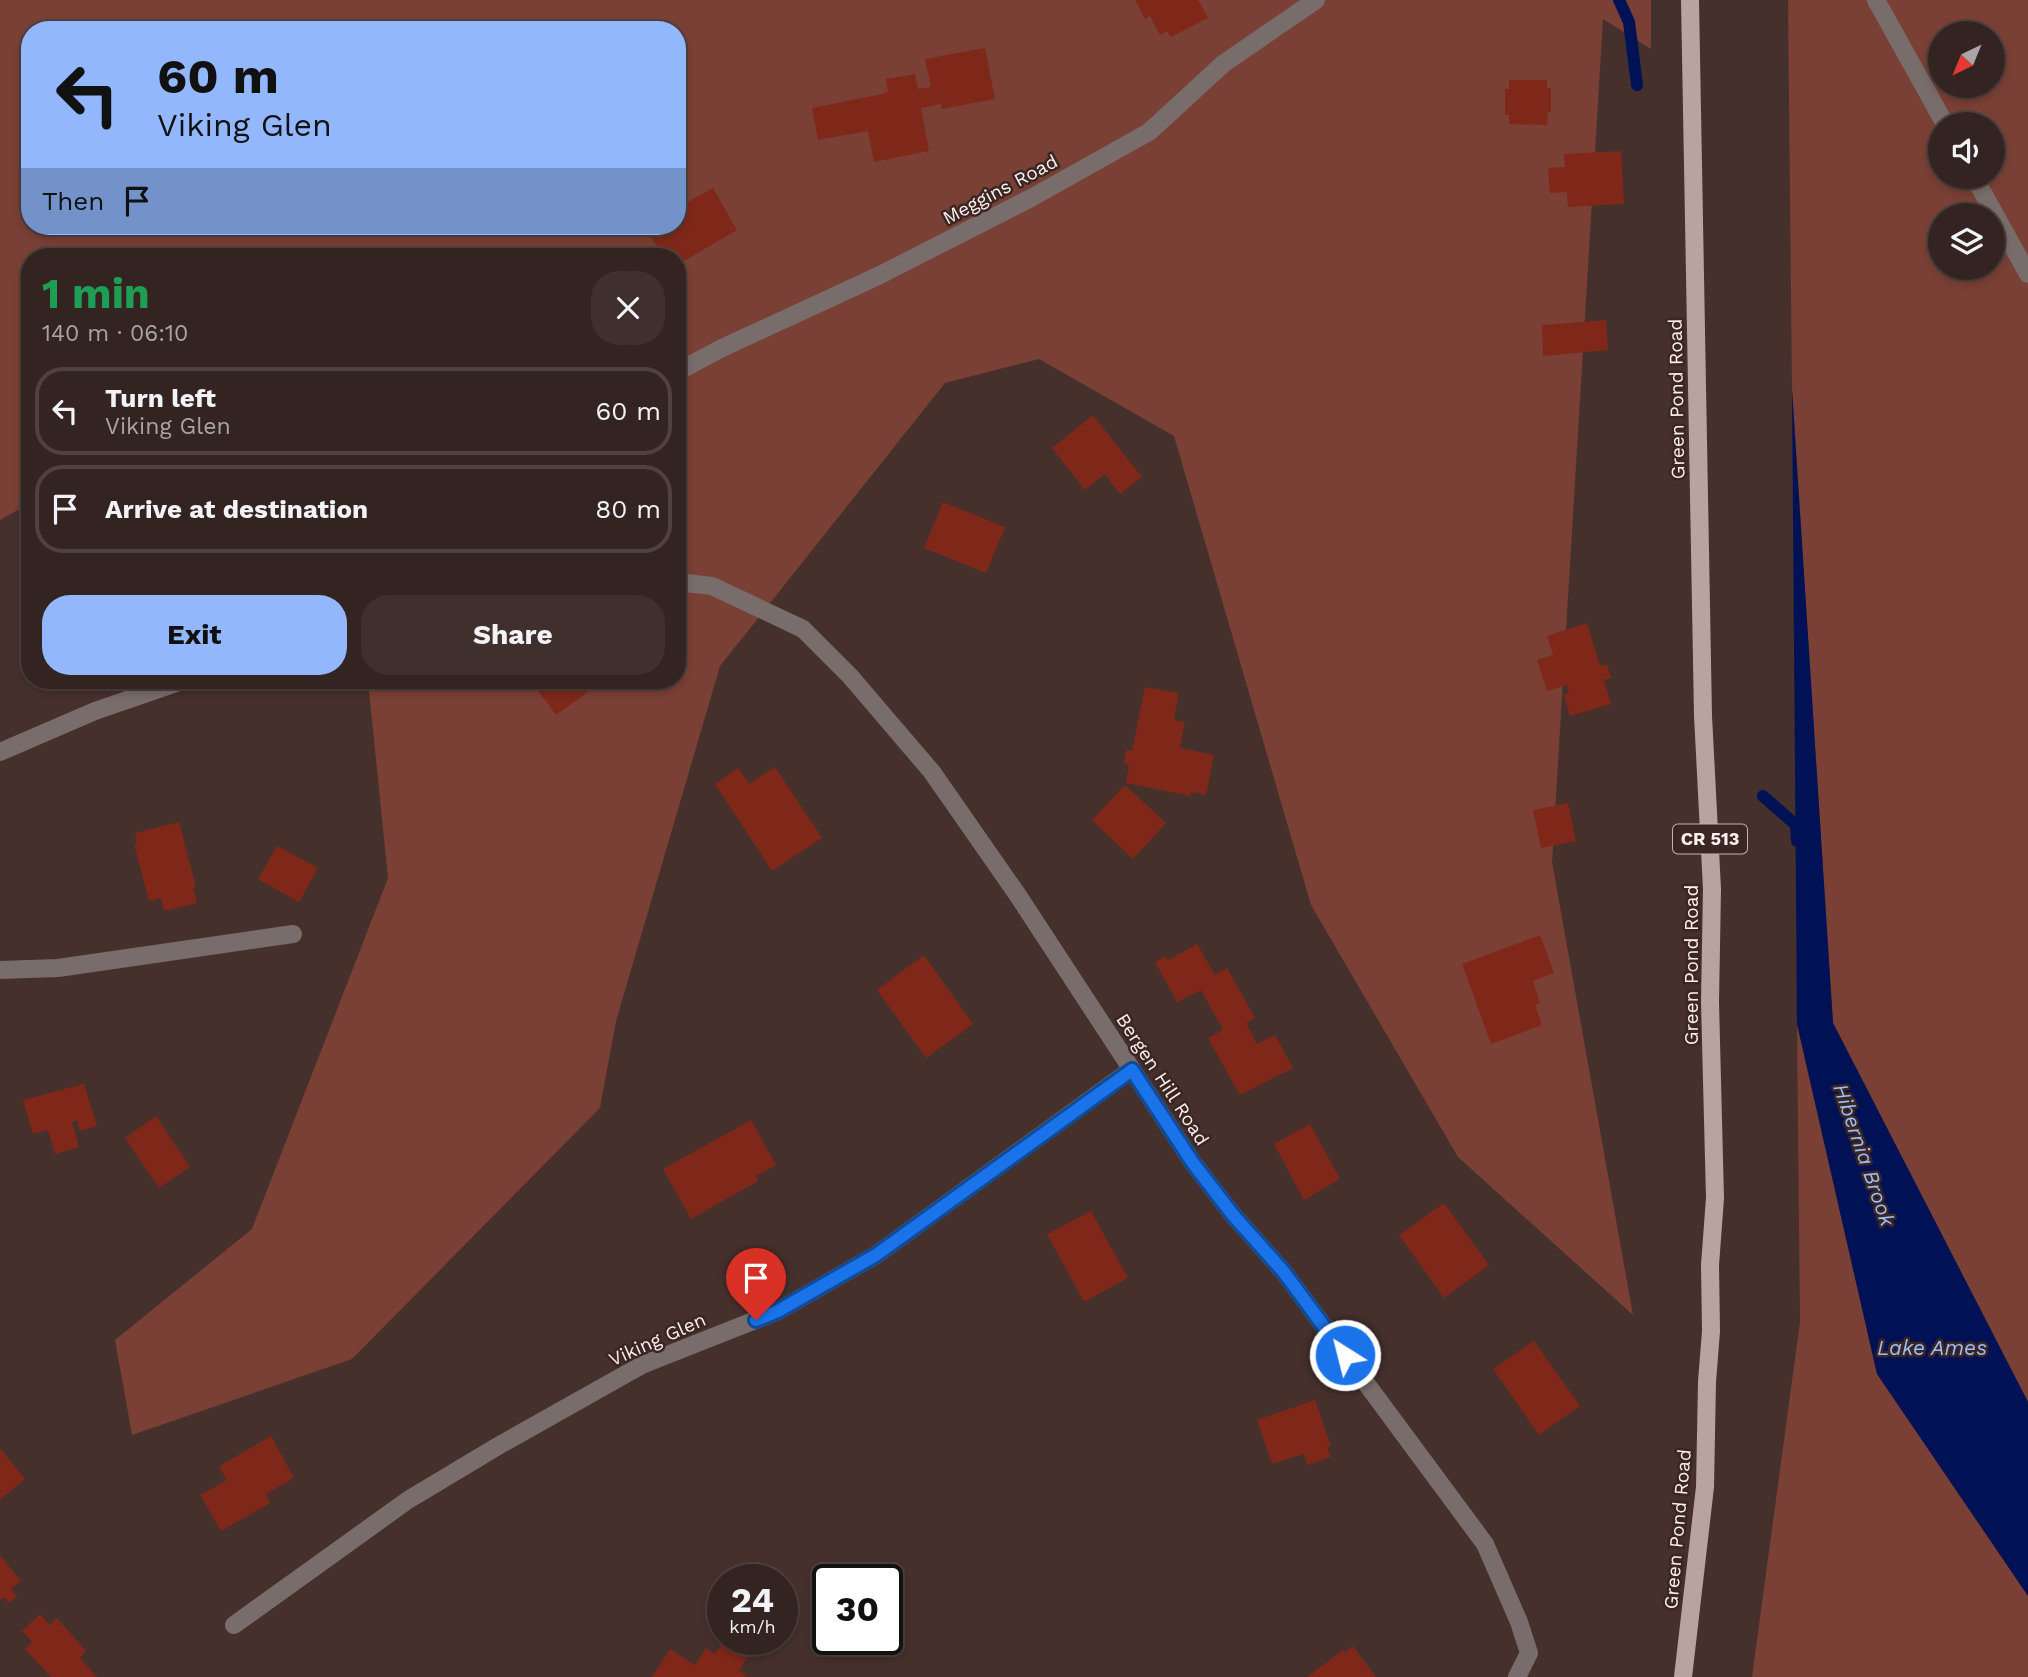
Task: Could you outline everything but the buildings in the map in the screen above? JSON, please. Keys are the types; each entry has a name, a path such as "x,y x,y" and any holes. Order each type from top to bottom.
{"main road":[{"name":"Green Pond Road","path":"1683,1677 1705,1487 1711,1331 1710,1265 1715,1198 1710,1002 1712,889 1703,702 1690,0"}],"street":[{"name":"Meggins Road","path":"686,367 878,276 1019,204 1149,132 1223,64 1316,0"},
{"path":"1876,0 1938,112"},
{"path":"1981,189 2028,274"},
{"name":"Bergen Hill Road","path":"686,583 712,586 803,629 850,676 932,772 1017,894 1193,1163 1233,1215 1283,1271 1485,1544 1519,1622 1529,1653 1517,1677"},
{"path":"0,752 95,711 159,689"},
{"path":"0,970 58,968 293,934"},
{"name":"Viking Glen","path":"234,1625 408,1500 498,1446 642,1365 778,1311 876,1255 1132,1070"}],"shaded area":[{"path":"0,0 1651,0 1651,49 1603,19 1552,862 1633,1315 1458,1157 1311,905 1174,436 1039,359 945,383 720,666 616,1021 600,1108 352,1359 132,1435 115,1340 252,1229 388,878 369,689 686,689 686,248 21,248 21,508 0,520"},
{"path":"1788,0 2028,0 2028,1402 1833,1023 1792,389"},
{"path":"1797,1024 1877,1374 2028,1596 2028,1677 1752,1677 1800,1322"}],"water":[{"name":"Lake Ames","path":"1792,389 1833,1023 2028,1402 2028,1596 1877,1374 1797,1024"}],"waterway":[{"name":"Hibernia Brook","path":"1619,0 1629,22 1637,85"},
{"name":"Hibernia Brook","path":"1763,796 1796,825 1797,841"}],"route":[{"path":"756,1320 778,1311 876,1255 1132,1070 1193,1163 1233,1215 1283,1271 1345,1355"}]}
